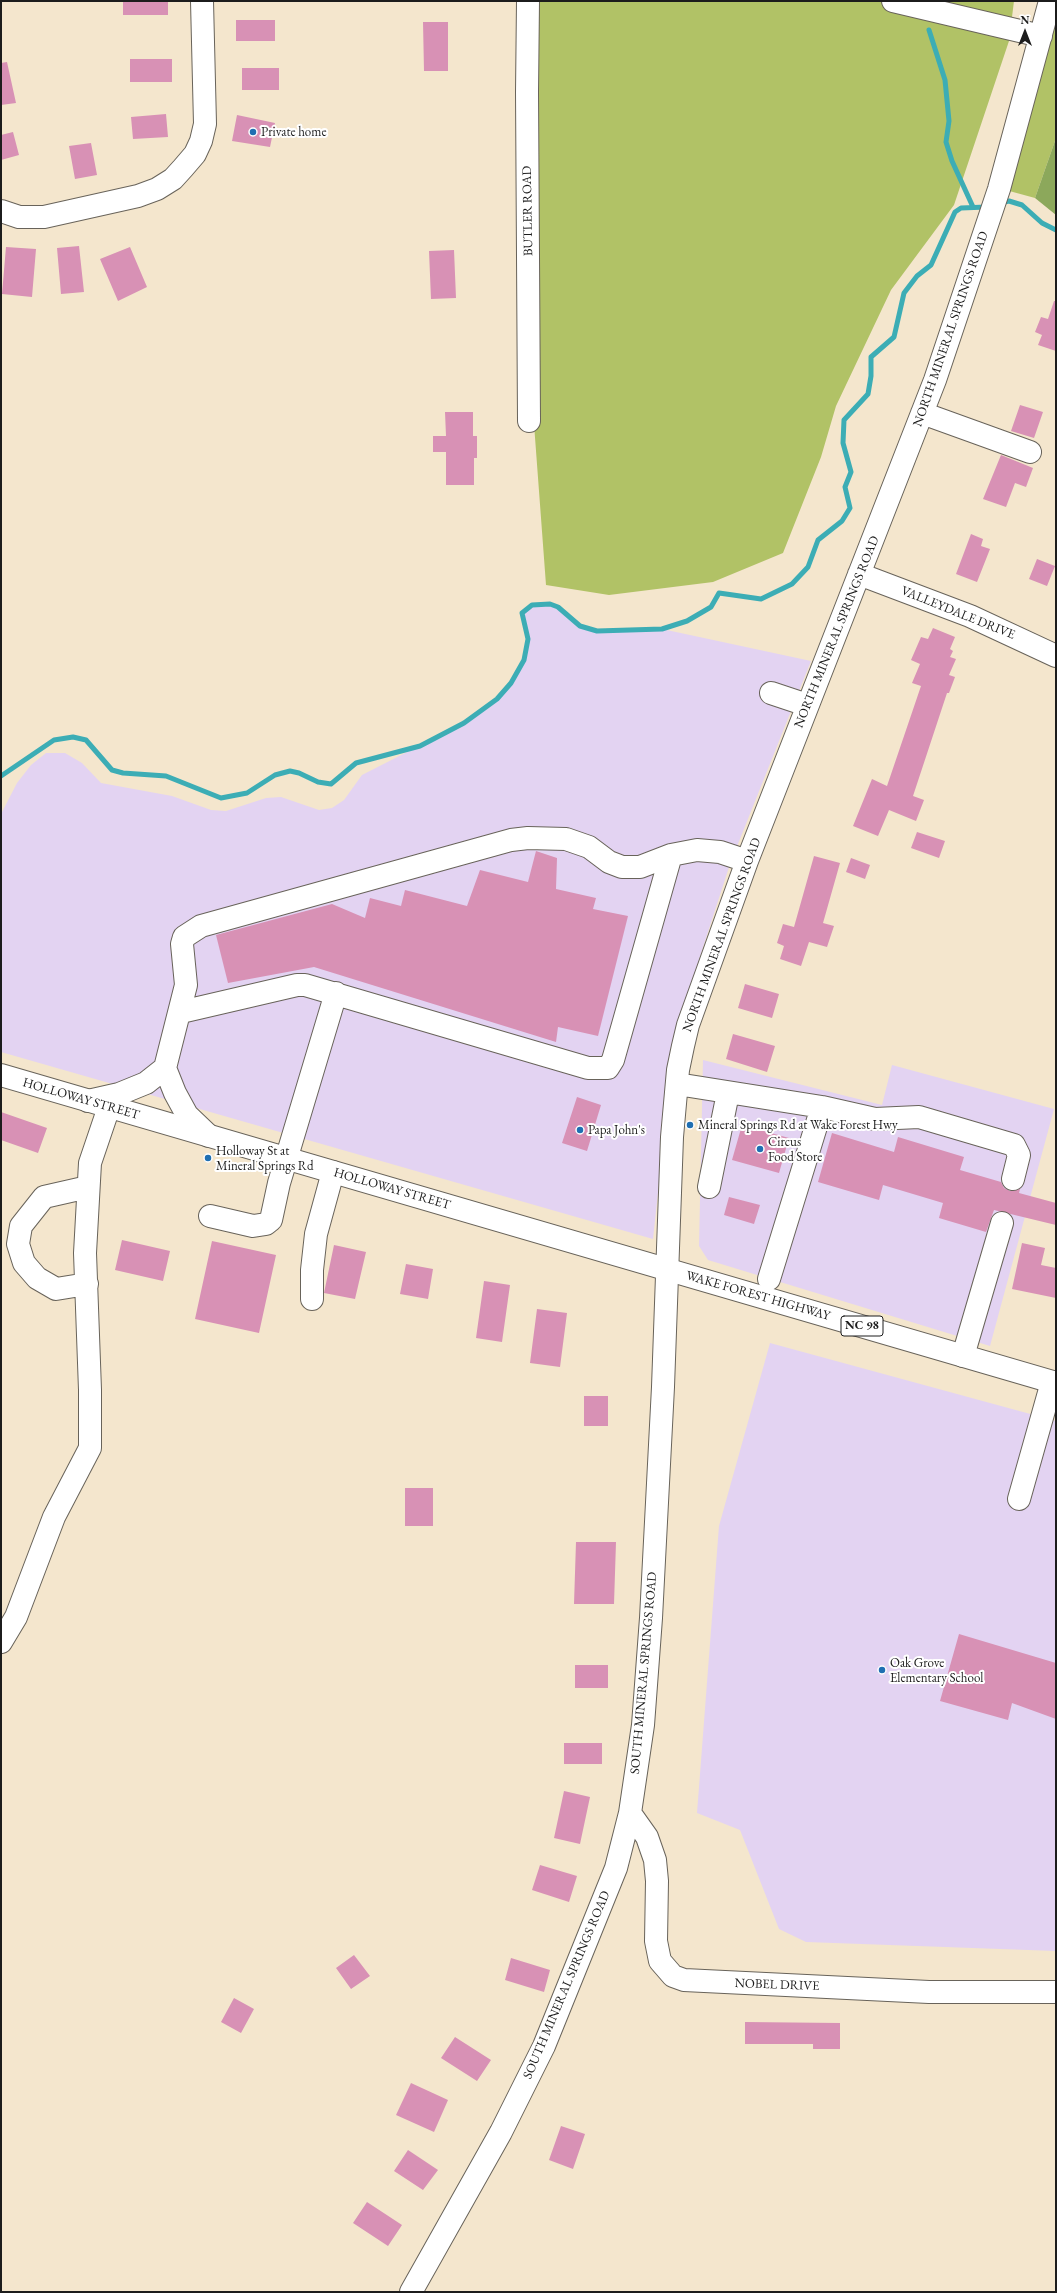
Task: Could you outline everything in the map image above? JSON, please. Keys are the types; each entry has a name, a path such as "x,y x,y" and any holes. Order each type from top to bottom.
{"main road":[{"path":"1,211 19,217 44,217 138,196 162,186 183,168 195,154 201,141 205,124 202,1"},
{"name":"BUTLER ROAD","path":"528,1 527,92 529,421"},
{"path":"893,1 1041,36"},
{"name":"NORTH MINERAL SPRINGS ROAD","path":"668,1270 672,1137 677,1084 688,1025 747,861 922,413 971,277 998,189 1050,1"},
{"path":"922,413 1030,452"},
{"name":"VALLEYDALE DRIVE","path":"859,574 970,616 1056,656"},
{"path":"771,693 807,705"},
{"path":"88,1101 119,1094 146,1083 165,1068 181,1012 186,985 182,944 184,937 201,926 511,840 528,838 566,839 589,847 609,862 622,867 640,867 671,855 697,850 720,852 747,861"},
{"path":"181,1012 297,985 318,987 588,1068 608,1068 613,1060 671,855"},
{"path":"210,1216 253,1226 266,1224 272,1220 286,1158 336,993"},
{"path":"165,1068 175,1093 187,1115 210,1136"},
{"name":"HOLLOWAY STREET","path":"1,1075 668,1270"},
{"path":"677,1084 822,1107 875,1119 919,1117 1014,1145 1019,1155 1013,1179"},
{"path":"709,1187 728,1093"},
{"path":"1,1642 16,1617 54,1517 90,1448 85,1253 88,1187 90,1163 109,1107"},
{"path":"769,1279 822,1107"},
{"path":"312,1300 312,1270 316,1234 333,1172"},
{"path":"86,1284 56,1289 37,1278 24,1263 18,1244 21,1226 44,1197 88,1187"},
{"path":"963,1356 1002,1223"},
{"name":"WAKE FOREST HIGHWAY","path":"668,1270 1054,1383"},
{"name":"SOUTH MINERAL SPRINGS ROAD","path":"411,2292 501,2132 544,2046 616,1868 630,1814 641,1747 651,1618 668,1270"},
{"path":"1019,1499 1054,1383"},
{"name":"NOBEL DRIVE","path":"630,1814 647,1837 655,1860 658,1887 656,1941 660,1961 674,1976 684,1980 929,1992 1056,1992"}],"shaded area":[{"path":"550,604 558,607 580,626 597,631 662,629 811,661 730,864 675,1034 653,1239 1,1052 1,814 17,783 31,765 46,753 65,753 82,763 101,783 172,796 211,810 226,811 266,798 281,797 319,810 332,808 344,800 362,775 464,723 497,699 511,683 524,660 528,639 522,613 532,605"},
{"path":"703,1060 882,1105 892,1065 1054,1109 990,1346 708,1260 699,1246"},
{"name":"Oak Grove Elementary School","path":"770,1343 1056,1421 1056,1951 806,1942 779,1929 740,1830 697,1813 719,1526"}],"green space":[{"path":"531,1 1014,1 1009,41 954,205 891,290 836,406 821,457 783,553 713,582 609,595 546,585 534,424"},
{"path":"1056,1 1056,138 1035,198 1002,189"},
{"path":"1056,138 1056,215 1035,198"}],"building":[{"path":"123,1 168,1 168,15 123,15"},
{"path":"236,20 275,20 275,41 236,41"},
{"path":"423,22 448,22 448,71 424,71"},
{"path":"130,59 172,59 172,82 130,82"},
{"path":"7,62 16,103 1,105 1,63"},
{"path":"242,68 279,68 279,90 242,90"},
{"path":"166,114 168,137 133,139 131,117"},
{"name":"Private home","path":"237,115 275,123 270,147 232,141"},
{"path":"13,132 19,155 1,160 1,135"},
{"path":"91,143 97,175 75,179 69,146"},
{"path":"79,246 84,292 61,294 57,248"},
{"path":"6,247 36,249 32,297 2,294"},
{"path":"130,247 147,287 118,301 100,259"},
{"path":"454,250 456,298 431,299 429,251"},
{"path":"1054,301 1056,301 1056,351 1038,345 1042,335 1035,332 1041,317 1048,319"},
{"path":"1020,405 1043,412 1034,438 1011,431"},
{"path":"445,412 473,412 473,436 477,436 477,458 474,458 474,485 446,485 446,452 433,452 433,436 446,436"},
{"path":"1001,455 1033,468 1026,487 1015,483 1006,507 983,499"},
{"path":"971,534 983,539 981,546 990,549 977,582 956,574"},
{"path":"1037,559 1055,566 1047,586 1029,579"},
{"path":"933,628 955,637 950,649 953,651 950,657 956,659 949,675 955,677 949,693 947,693 913,796 924,800 916,821 889,810 878,836 853,826 872,779 887,786 921,686 912,683 920,664 911,660 921,637 928,639"},
{"path":"917,832 945,841 939,858 911,848"},
{"path":"536,851 557,858 556,889 596,898 593,909 628,916 598,1036 558,1027 556,1042 314,967 228,983 216,935 332,904 365,918 370,898 401,906 405,890 467,906 480,870 528,882"},
{"path":"814,856 840,863 823,923 834,926 827,947 809,942 801,966 780,959 784,946 777,943 783,924 794,927"},
{"path":"851,858 870,865 865,879 846,872"},
{"path":"745,984 779,994 772,1018 738,1008"},
{"path":"733,1034 775,1046 767,1072 726,1059"},
{"path":"577,1097 601,1105 587,1151 562,1143"},
{"path":"1,1112 47,1128 38,1153 1,1140"},
{"name":"Circus Food Store","path":"742,1125 789,1138 779,1173 732,1160"},
{"path":"832,1133 894,1152 898,1137 964,1157 960,1170 1001,1182 1004,1188 1010,1191 1020,1189 1019,1193 1056,1203 1056,1225 994,1210 986,1232 939,1218 943,1203 883,1185 879,1200 818,1182"},
{"path":"729,1197 760,1205 754,1224 724,1215"},
{"path":"122,1240 170,1251 163,1281 115,1270"},
{"path":"212,1241 276,1255 259,1333 195,1319"},
{"path":"1022,1243 1045,1248 1041,1265 1056,1268 1056,1298 1012,1289"},
{"path":"334,1245 366,1252 355,1299 324,1293"},
{"path":"406,1264 433,1269 428,1299 400,1294"},
{"path":"484,1281 510,1285 502,1342 476,1338"},
{"path":"537,1309 567,1313 560,1367 530,1363"},
{"path":"584,1396 608,1396 608,1426 584,1426"},
{"path":"405,1488 433,1488 433,1526 405,1526"},
{"path":"576,1542 616,1542 614,1604 574,1604"},
{"path":"959,1634 1056,1663 1056,1719 1012,1703 1008,1720 940,1701"},
{"path":"575,1665 608,1665 608,1688 575,1688"},
{"path":"564,1743 602,1743 602,1764 564,1764"},
{"path":"564,1791 590,1797 580,1844 554,1838"},
{"path":"540,1865 577,1876 569,1902 532,1890"},
{"path":"354,1955 370,1976 351,1989 336,1968"},
{"path":"511,1958 550,1970 544,1992 505,1980"},
{"path":"234,1998 254,2009 241,2033 221,2022"},
{"path":"745,2022 840,2023 840,2049 813,2049 813,2044 745,2044"},
{"path":"455,2037 491,2060 477,2081 441,2058"},
{"path":"411,2083 448,2100 434,2132 396,2115"},
{"path":"561,2126 585,2134 573,2169 549,2160"},
{"path":"408,2150 438,2170 423,2190 394,2171"},
{"path":"367,2202 402,2225 388,2246 353,2223"}],"waterway":[{"path":"929,30 945,80 949,121 946,142 952,161 973,207"},
{"path":"1000,203 1009,201 1022,205 1042,223 1056,230"},
{"path":"1,776 54,740 73,737 86,740 112,770 123,773 166,776 221,798 247,793 275,775 290,771 299,773 318,782 331,784 356,763 420,746 464,723 497,699 511,683 524,660 528,639 522,613 532,605 550,604 558,607 580,626 597,631 662,629 687,621 711,607 719,593 761,599 792,584 808,567 818,540 842,521 850,508 845,487 851,472 843,443 844,420 868,394 871,376 871,357 894,337 904,293 917,276 931,265 955,212 961,208 987,207"}],"place":[{"name":"Private home","path":"253,132"},
{"name":"Mineral Springs Rd at Wake Forest Hwy","path":"690,1125"},
{"name":"Papa John's","path":"580,1130"},
{"name":"Circus Food Store","path":"760,1149"},
{"name":"Holloway St at Mineral Springs Rd","path":"208,1158"},
{"name":"Oak Grove Elementary School","path":"882,1670"}]}
